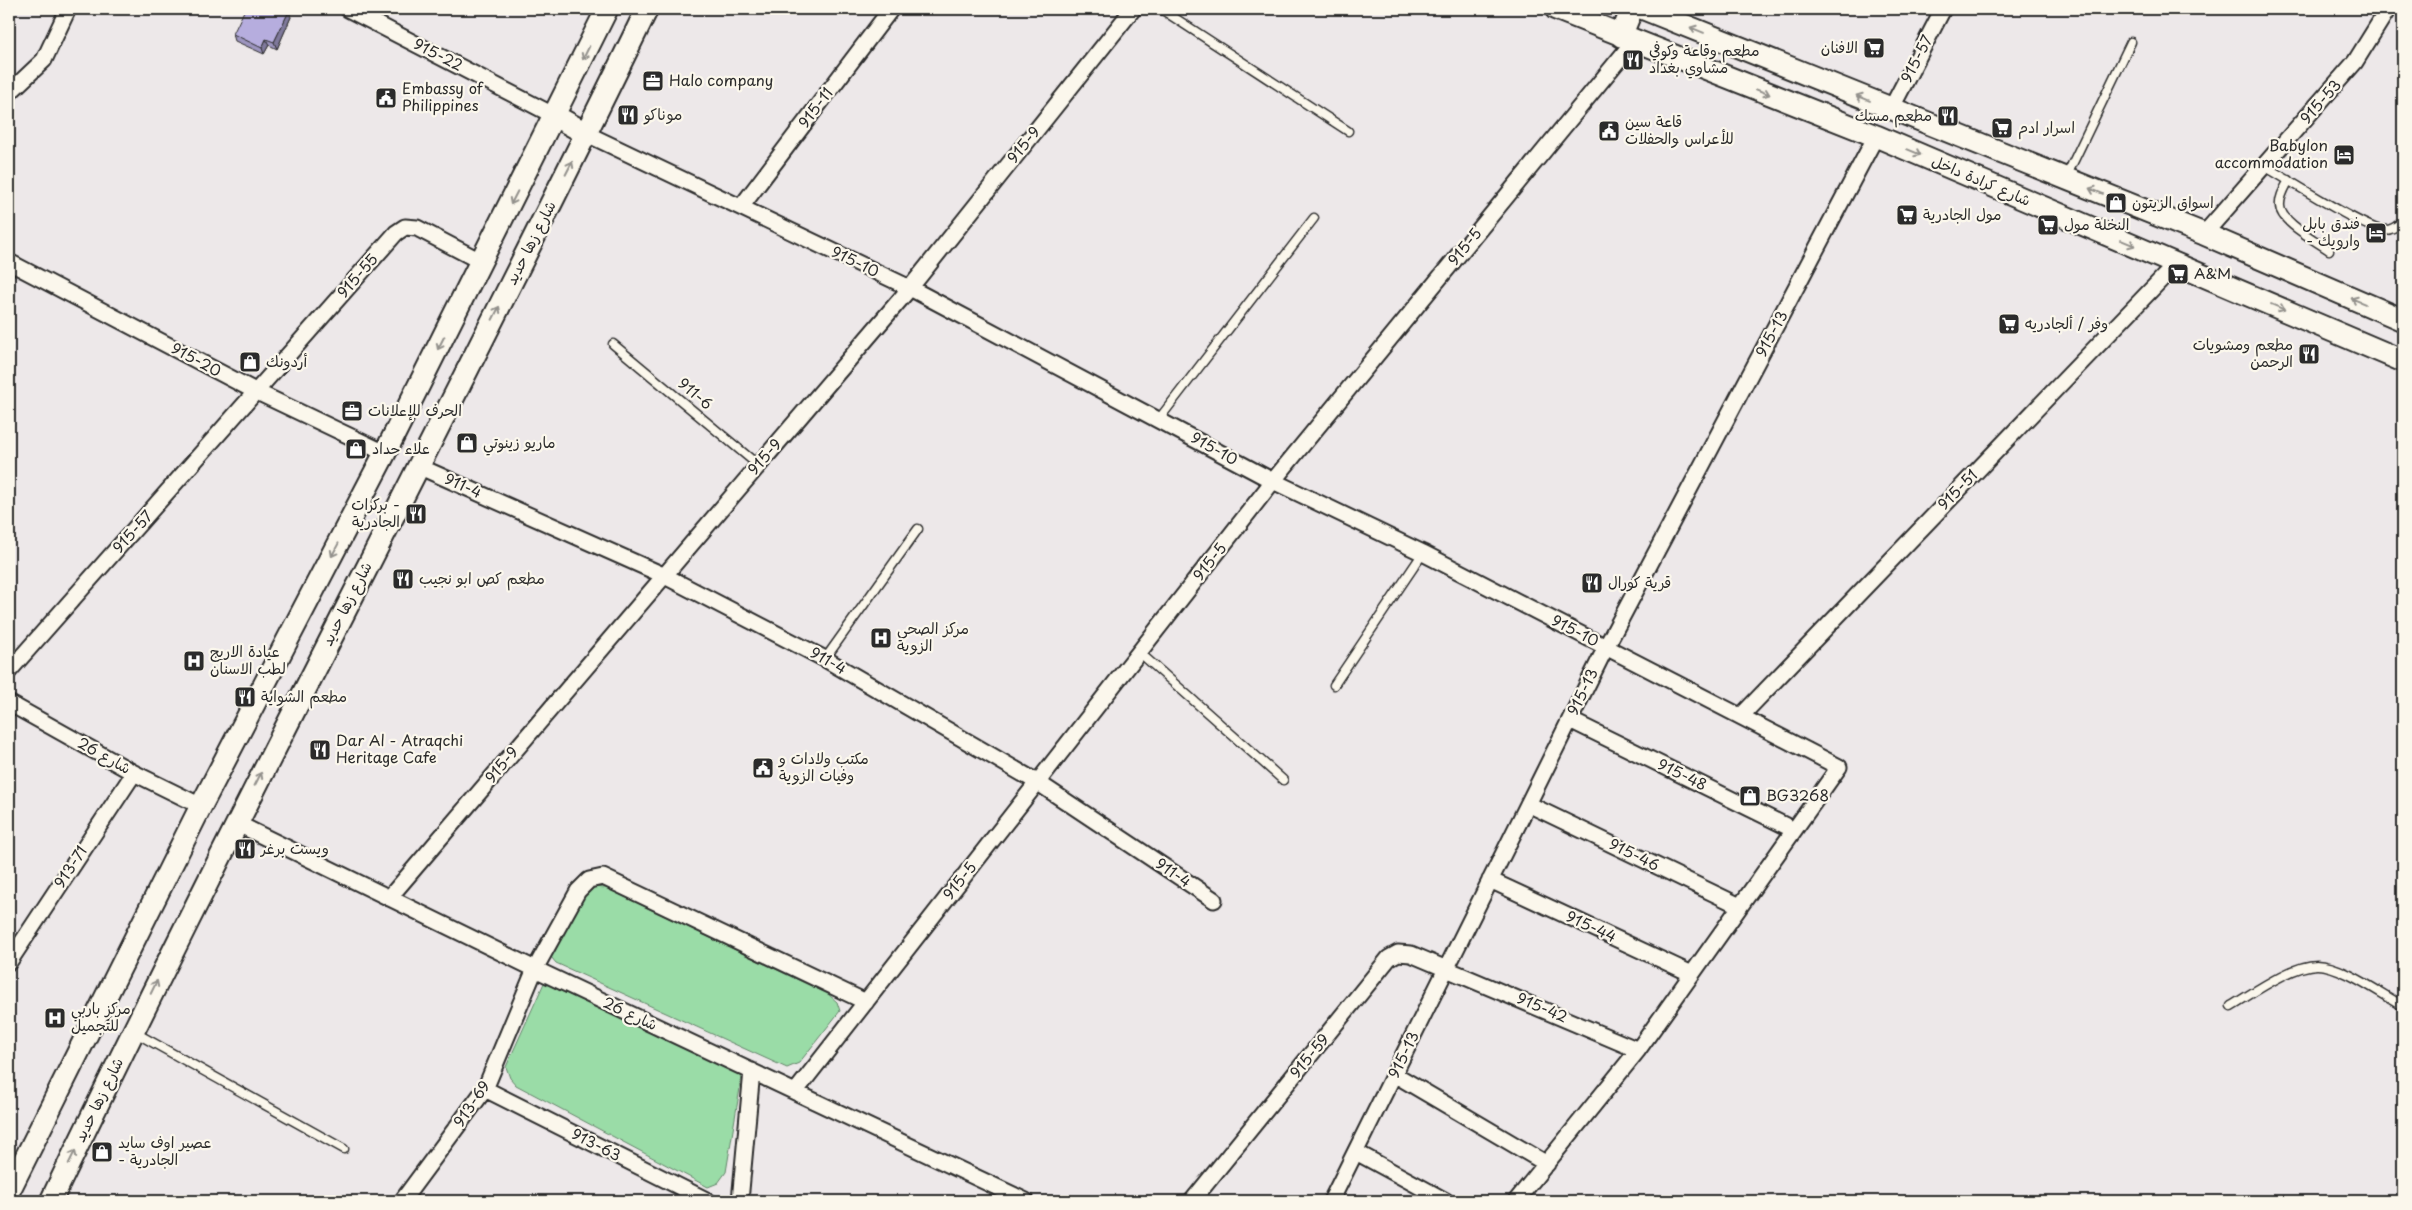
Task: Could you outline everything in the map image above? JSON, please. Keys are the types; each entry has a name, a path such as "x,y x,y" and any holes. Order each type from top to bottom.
{"street":[{"path":"9,93 44,60 68,9"},
{"name":"915-22","path":"348,9 555,116"},
{"path":"9,1191 201,806 386,453 607,9"},
{"name":"شارع زها حديد","path":"51,1201 236,823 587,134 648,9"},
{"name":"915-11","path":"741,207 891,9"},
{"name":"915-9","path":"389,898 910,288 1133,9"},
{"name":"شارع كرادة داخل","path":"1556,9 1627,39 1876,136 2403,361"},
{"path":"1627,39 1632,9"},
{"path":"1644,9 2204,234 2403,320"},
{"name":"915-57","path":"1892,109 1943,9"},
{"name":"915-53","path":"2204,234 2356,62 2388,9"},
{"name":"915-5","path":"796,1091 1273,481 1627,39"},
{"path":"555,116 587,134"},
{"name":"915-10","path":"587,134 910,288 1273,481 1423,553 1839,767 1794,830"},
{"name":"915-13","path":"1331,1201 1606,647 1876,136"},
{"name":"915-55","path":"256,392 396,233 405,227 416,228 482,262"},
{"name":"915-20","path":"9,262 256,392 386,453"},
{"name":"915-51","path":"1741,716 2176,264"},
{"name":"915-57","path":"9,671 256,392"},
{"name":"911-4","path":"418,466 663,576 824,659 1038,782 1214,900"},
{"name":"شارع 26","path":"9,703 134,773 201,806"},
{"name":"915-48","path":"1570,720 1794,830"},
{"name":"913-71","path":"9,962 134,773"},
{"name":"915-46","path":"1528,804 1740,906"},
{"name":"شارع 26","path":"236,823 535,969 1026,1201"},
{"path":"1516,1201 1638,1050 1794,830"},
{"name":"913-69","path":"402,1201 485,1089 535,969 578,891 588,880 602,877 866,1002"},
{"name":"915-44","path":"1490,880 1692,974"},
{"name":"915-59","path":"1192,1201 1389,958 1398,953 1411,954 1447,967"},
{"name":"915-42","path":"1447,967 1638,1050"},
{"path":"740,1201 752,1071"},
{"path":"1394,1074 1547,1164"},
{"name":"913-63","path":"485,1089 708,1201"},
{"path":"1356,1152 1446,1201"}],"lane":[{"path":"1161,9 1348,131"},
{"path":"2066,179 2131,42"},
{"path":"2264,166 2362,222 2382,231 2392,229 2403,221"},
{"path":"2289,180 2279,208 2284,219 2330,250"},
{"path":"1159,419 1314,218"},
{"name":"911-6","path":"613,344 758,465"},
{"path":"824,659 918,529"},
{"path":"1334,685 1423,553"},
{"path":"1139,652 1283,780"},
{"path":"2231,1006 2300,968 2318,965 2335,968 2403,1006"},
{"path":"133,1031 344,1148"}],"green space":[{"path":"593,887 606,888 828,994 837,1002 840,1011 799,1063 787,1068 556,963 551,957 583,895"},
{"path":"544,983 742,1076 726,1172 718,1183 708,1187 516,1085 510,1078 506,1067"}],"building":[{"path":"245,9 284,9 289,11 274,42 266,39 262,48 233,34"}],"place":[{"name":"الافنان","path":"1874,48"},
{"name":"مطعم وقاعة وكوفي مشاوي بغداد","path":"1633,60"},
{"name":"Halo company","path":"653,81"},
{"name":"Embassy of Philippines","path":"386,98"},
{"name":"موناكو","path":"628,115"},
{"name":"مطعم مسك","path":"1948,116"},
{"name":"اسرار ادم","path":"2002,128"},
{"name":"قاعة سين للأعراس والحفلات","path":"1609,131"},
{"name":"Babylon accommodation","path":"2344,155"},
{"name":"اسواق الزيتون","path":"2116,203"},
{"name":"مول الجادرية","path":"1907,215"},
{"name":"النخلة مول","path":"2048,225"},
{"name":"فندق بابل - وارويك","path":"2376,233"},
{"name":"A&M","path":"2178,274"},
{"name":"وفر / ألجادريه","path":"2009,324"},
{"name":"مطعم ومشويات الرحمن","path":"2309,354"},
{"name":"أردونك","path":"250,362"},
{"name":"الحرف للإعلانات","path":"352,411"},
{"name":"ماريو زينوتي","path":"467,443"},
{"name":"علاء حداد","path":"356,449"},
{"name":"بركرات - الجادرية","path":"416,514"},
{"name":"مطعم كص ابو نجيب","path":"403,579"},
{"name":"قرية كورال","path":"1592,583"},
{"name":"مركز الصحي الزوية","path":"881,638"},
{"name":"عيادة الاريج لطب الاسنان","path":"194,661"},
{"name":"مطعم الشواية","path":"245,697"},
{"name":"Dar Al - Atraqchi Heritage Cafe","path":"320,750"},
{"name":"مكتب ولادات و وفيات الزوية","path":"763,768"},
{"name":"BG3268","path":"1750,796"},
{"name":"ويست برغر","path":"245,849"},
{"name":"مركز باربي للتجميل","path":"55,1018"},
{"name":"عصير اوف سايد - الجادرية","path":"102,1152"}]}
